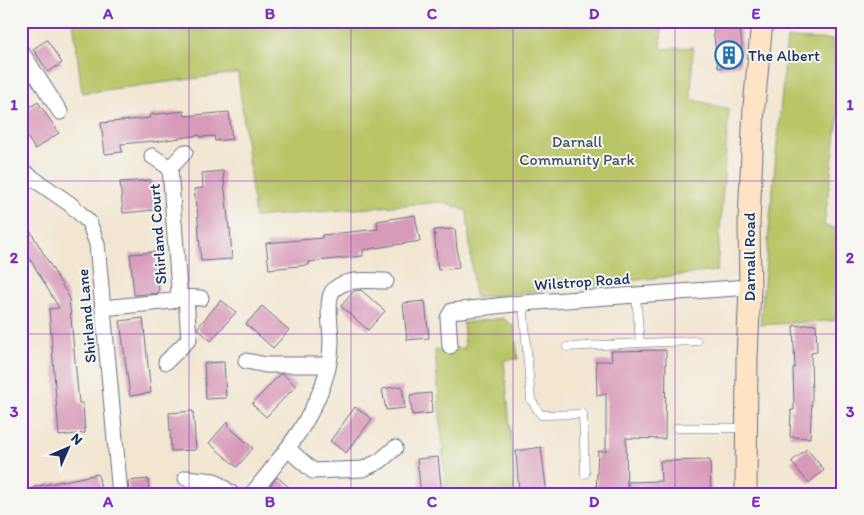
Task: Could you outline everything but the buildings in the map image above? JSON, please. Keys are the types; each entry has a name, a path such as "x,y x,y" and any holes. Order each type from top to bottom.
{"main road":[{"name":"Darnall Road","path":"746,494 750,287 749,221 754,106 762,21"}],"street":[{"path":"21,51 27,74 60,112"},
{"name":"Shirland Court","path":"166,362 189,339 179,290 170,168 185,152"},
{"name":"Shirland Court","path":"152,156 170,168"},
{"name":"Shirland Lane","path":"25,178 70,204 88,222 97,244 120,494"},
{"path":"252,494 288,449 314,408 328,365 331,342 331,294 339,286 353,281 386,281"},
{"name":"Wilstrop Road","path":"450,346 448,318 452,311 523,303 750,287"},
{"name":"Shirland Court","path":"103,308 172,301 181,297 201,298"},
{"path":"246,361 266,365 328,365"},
{"path":"288,449 313,471 363,468 380,461 395,448"},
{"path":"186,478 214,481 232,494"}],"lane":[{"path":"636,295 640,343"},
{"path":"523,303 531,400 541,415 583,414 585,474"},
{"path":"567,347 697,340"},
{"path":"677,428 747,428"}],"green space":[{"name":"Darnall Community Park","path":"73,21 662,21 661,49 693,47 691,99 729,109 717,271 476,298 467,211 443,202 255,217 238,73 82,93"},
{"path":"787,38 843,40 843,80 824,226 843,229 843,320 760,325"},
{"path":"503,318 514,327 518,359 504,360 516,494 446,494 435,350 465,348 463,323"}],"place":[{"name":"The Albert","path":"729,55"}]}
